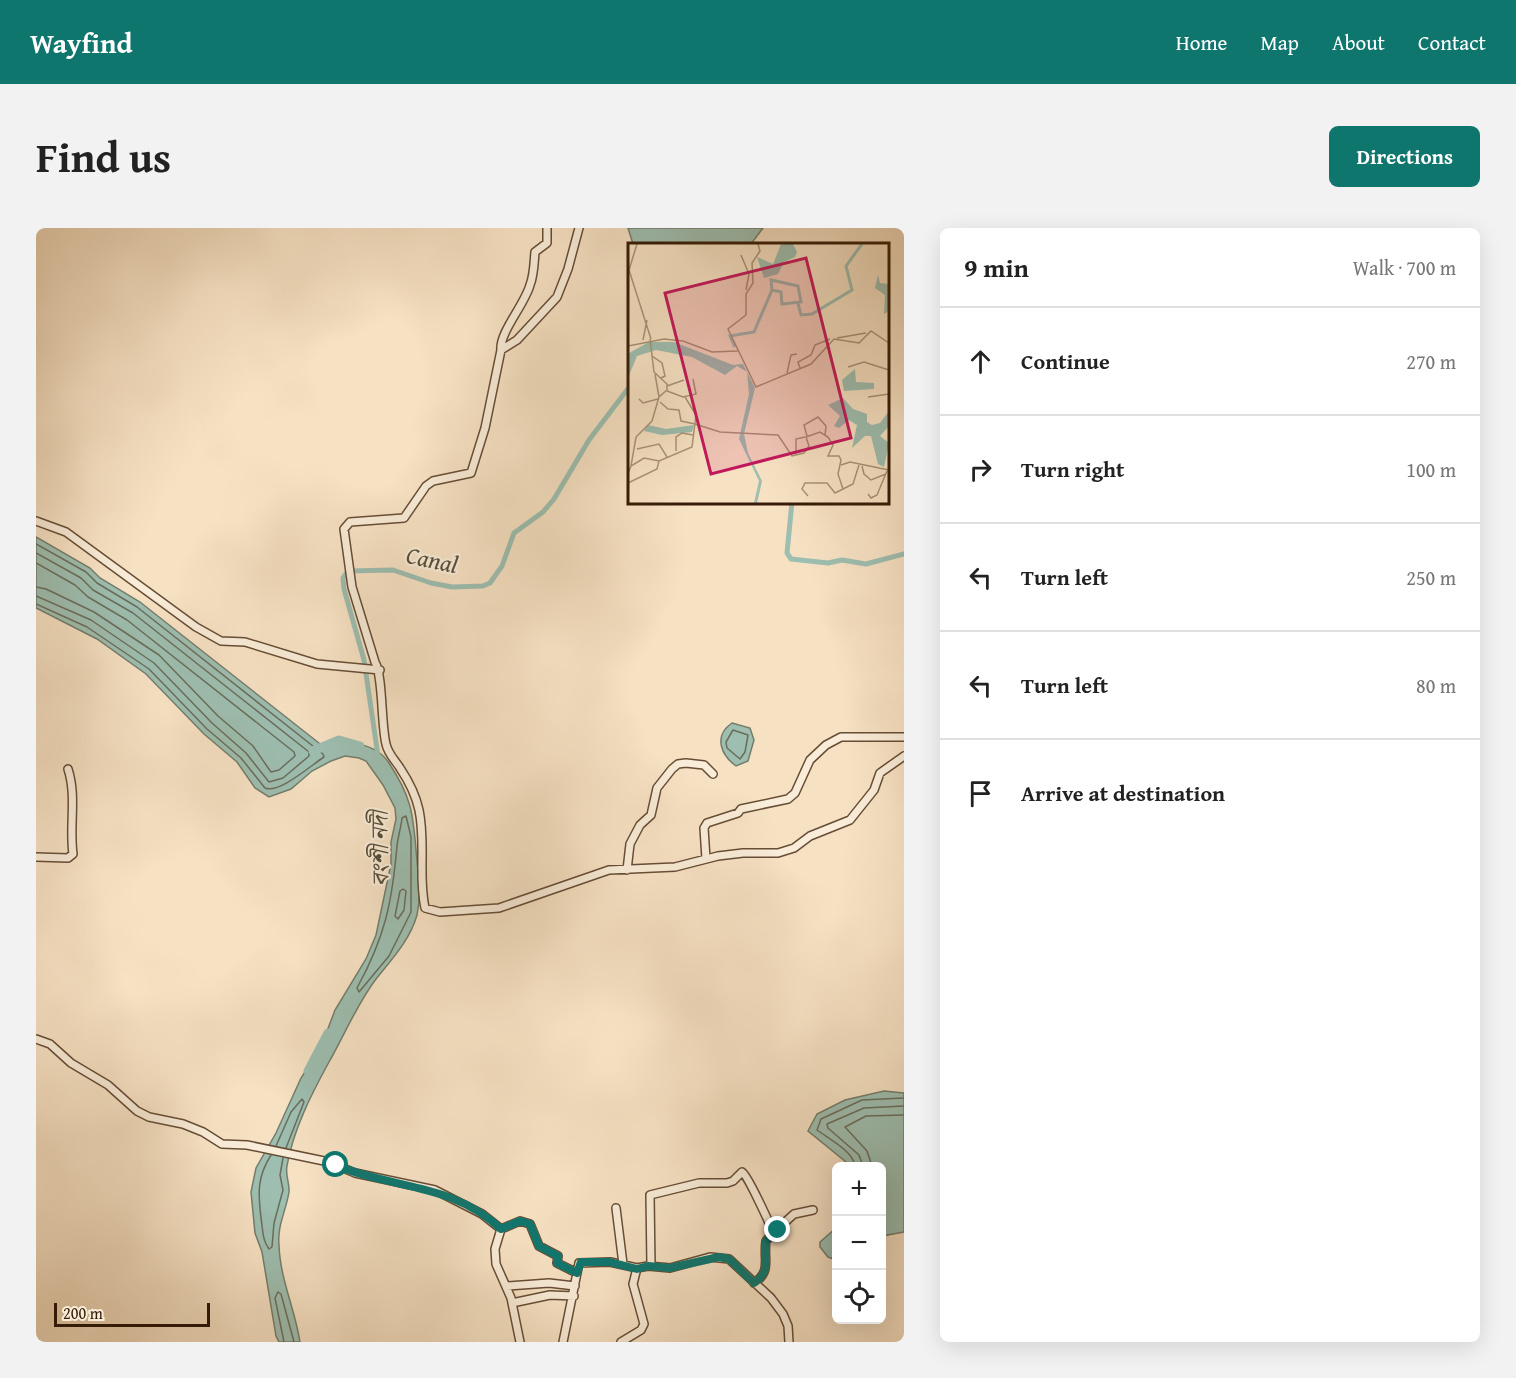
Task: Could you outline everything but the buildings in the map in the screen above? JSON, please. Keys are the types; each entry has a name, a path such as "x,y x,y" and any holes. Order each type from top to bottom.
{"street":[{"path":"547,228 547,243 535,252 530,287 514,319 501,338 501,350 485,428 471,473 433,481 426,486 404,518 350,522 344,529 352,587 375,662 380,670 380,701 386,746 409,783 419,808 423,838 425,908 440,912 499,908 591,875 675,867 706,859 758,852 778,854 794,848 810,836 850,820 874,790 880,773 904,756"},
{"path":"501,350 517,340 556,297 568,269 579,228"},
{"path":"36,520 66,532 196,627 221,640 245,642 317,664 380,670"},
{"path":"706,859 704,828 707,823 738,813 741,809 788,799 795,793 810,760 826,745 841,737 904,737"},
{"path":"627,870 630,844 640,825 651,815 657,788 672,769 678,764 704,765 713,774"},
{"path":"36,857 68,858 73,854 70,833 73,785 68,769"},
{"path":"36,1039 50,1044 71,1063 114,1089 137,1111 149,1117 183,1124 203,1132 222,1144 247,1145 329,1162 355,1173 435,1190 482,1215 501,1229"},
{"path":"651,1266 650,1195 653,1192 699,1184 726,1183 733,1181 742,1172 748,1177 759,1206 767,1214 773,1233"},
{"path":"616,1208 623,1264"},
{"path":"754,1283 764,1276 767,1269 766,1241 794,1214 813,1210"},
{"path":"501,1229 520,1221 530,1224 539,1246 558,1256 557,1263 577,1273"},
{"path":"501,1229 495,1257 507,1286 520,1342"},
{"path":"563,1342 581,1262 623,1264 637,1269 651,1266 670,1268 719,1257 729,1259 771,1298 783,1314 788,1326 789,1342"},
{"path":"621,1342 637,1333 644,1324 634,1291 637,1269"},
{"path":"507,1286 549,1283 574,1286"},
{"path":"512,1303 550,1295 574,1296"}],"water":[{"path":"628,228 763,228 752,243 633,243"},
{"path":"36,537 90,568 100,578 140,602 324,747 350,743 376,751 389,763 408,799 413,821 418,874 417,915 405,941 363,999 316,1086 298,1125 287,1166 289,1192 280,1225 279,1245 282,1270 300,1342 279,1342 276,1336 262,1252 255,1233 251,1192 256,1168 276,1133 301,1078 321,1047 335,1010 366,959 376,935 391,864 395,808 383,785 366,761 345,756 312,771 291,789 269,797 255,788 237,762 204,734 146,674 97,639 36,608"},
{"path":"732,723 750,728 754,740 748,761 736,766 726,756 721,745 722,734"},
{"path":"884,1091 904,1093 904,1232 886,1235 886,1162 846,1162 808,1131 817,1114 845,1100"},
{"path":"832,1232 832,1258 820,1247 820,1242"}],"waterway":[{"name":"Canal","path":"378,756 364,660 343,578 348,571 393,570 431,583 452,587 483,586 490,583 502,566 514,533 543,512 554,499 589,440 628,389"},
{"path":"792,504 787,553 791,559 828,563 842,560 866,564 904,554"},
{"name":"বংশী নদী","path":"313,751 339,740 360,746"},
{"name":"বংশী নদী","path":"308,1071 328,1033"}],"route":[{"path":"336,1165 355,1173 435,1190 482,1215 501,1229 520,1221 530,1224 539,1246 558,1256 557,1263 565,1269 577,1273 581,1262 610,1262 632,1265 637,1269 643,1266 670,1268 710,1257 719,1257 729,1259 754,1283 764,1276 767,1269 766,1241 778,1230"}]}
